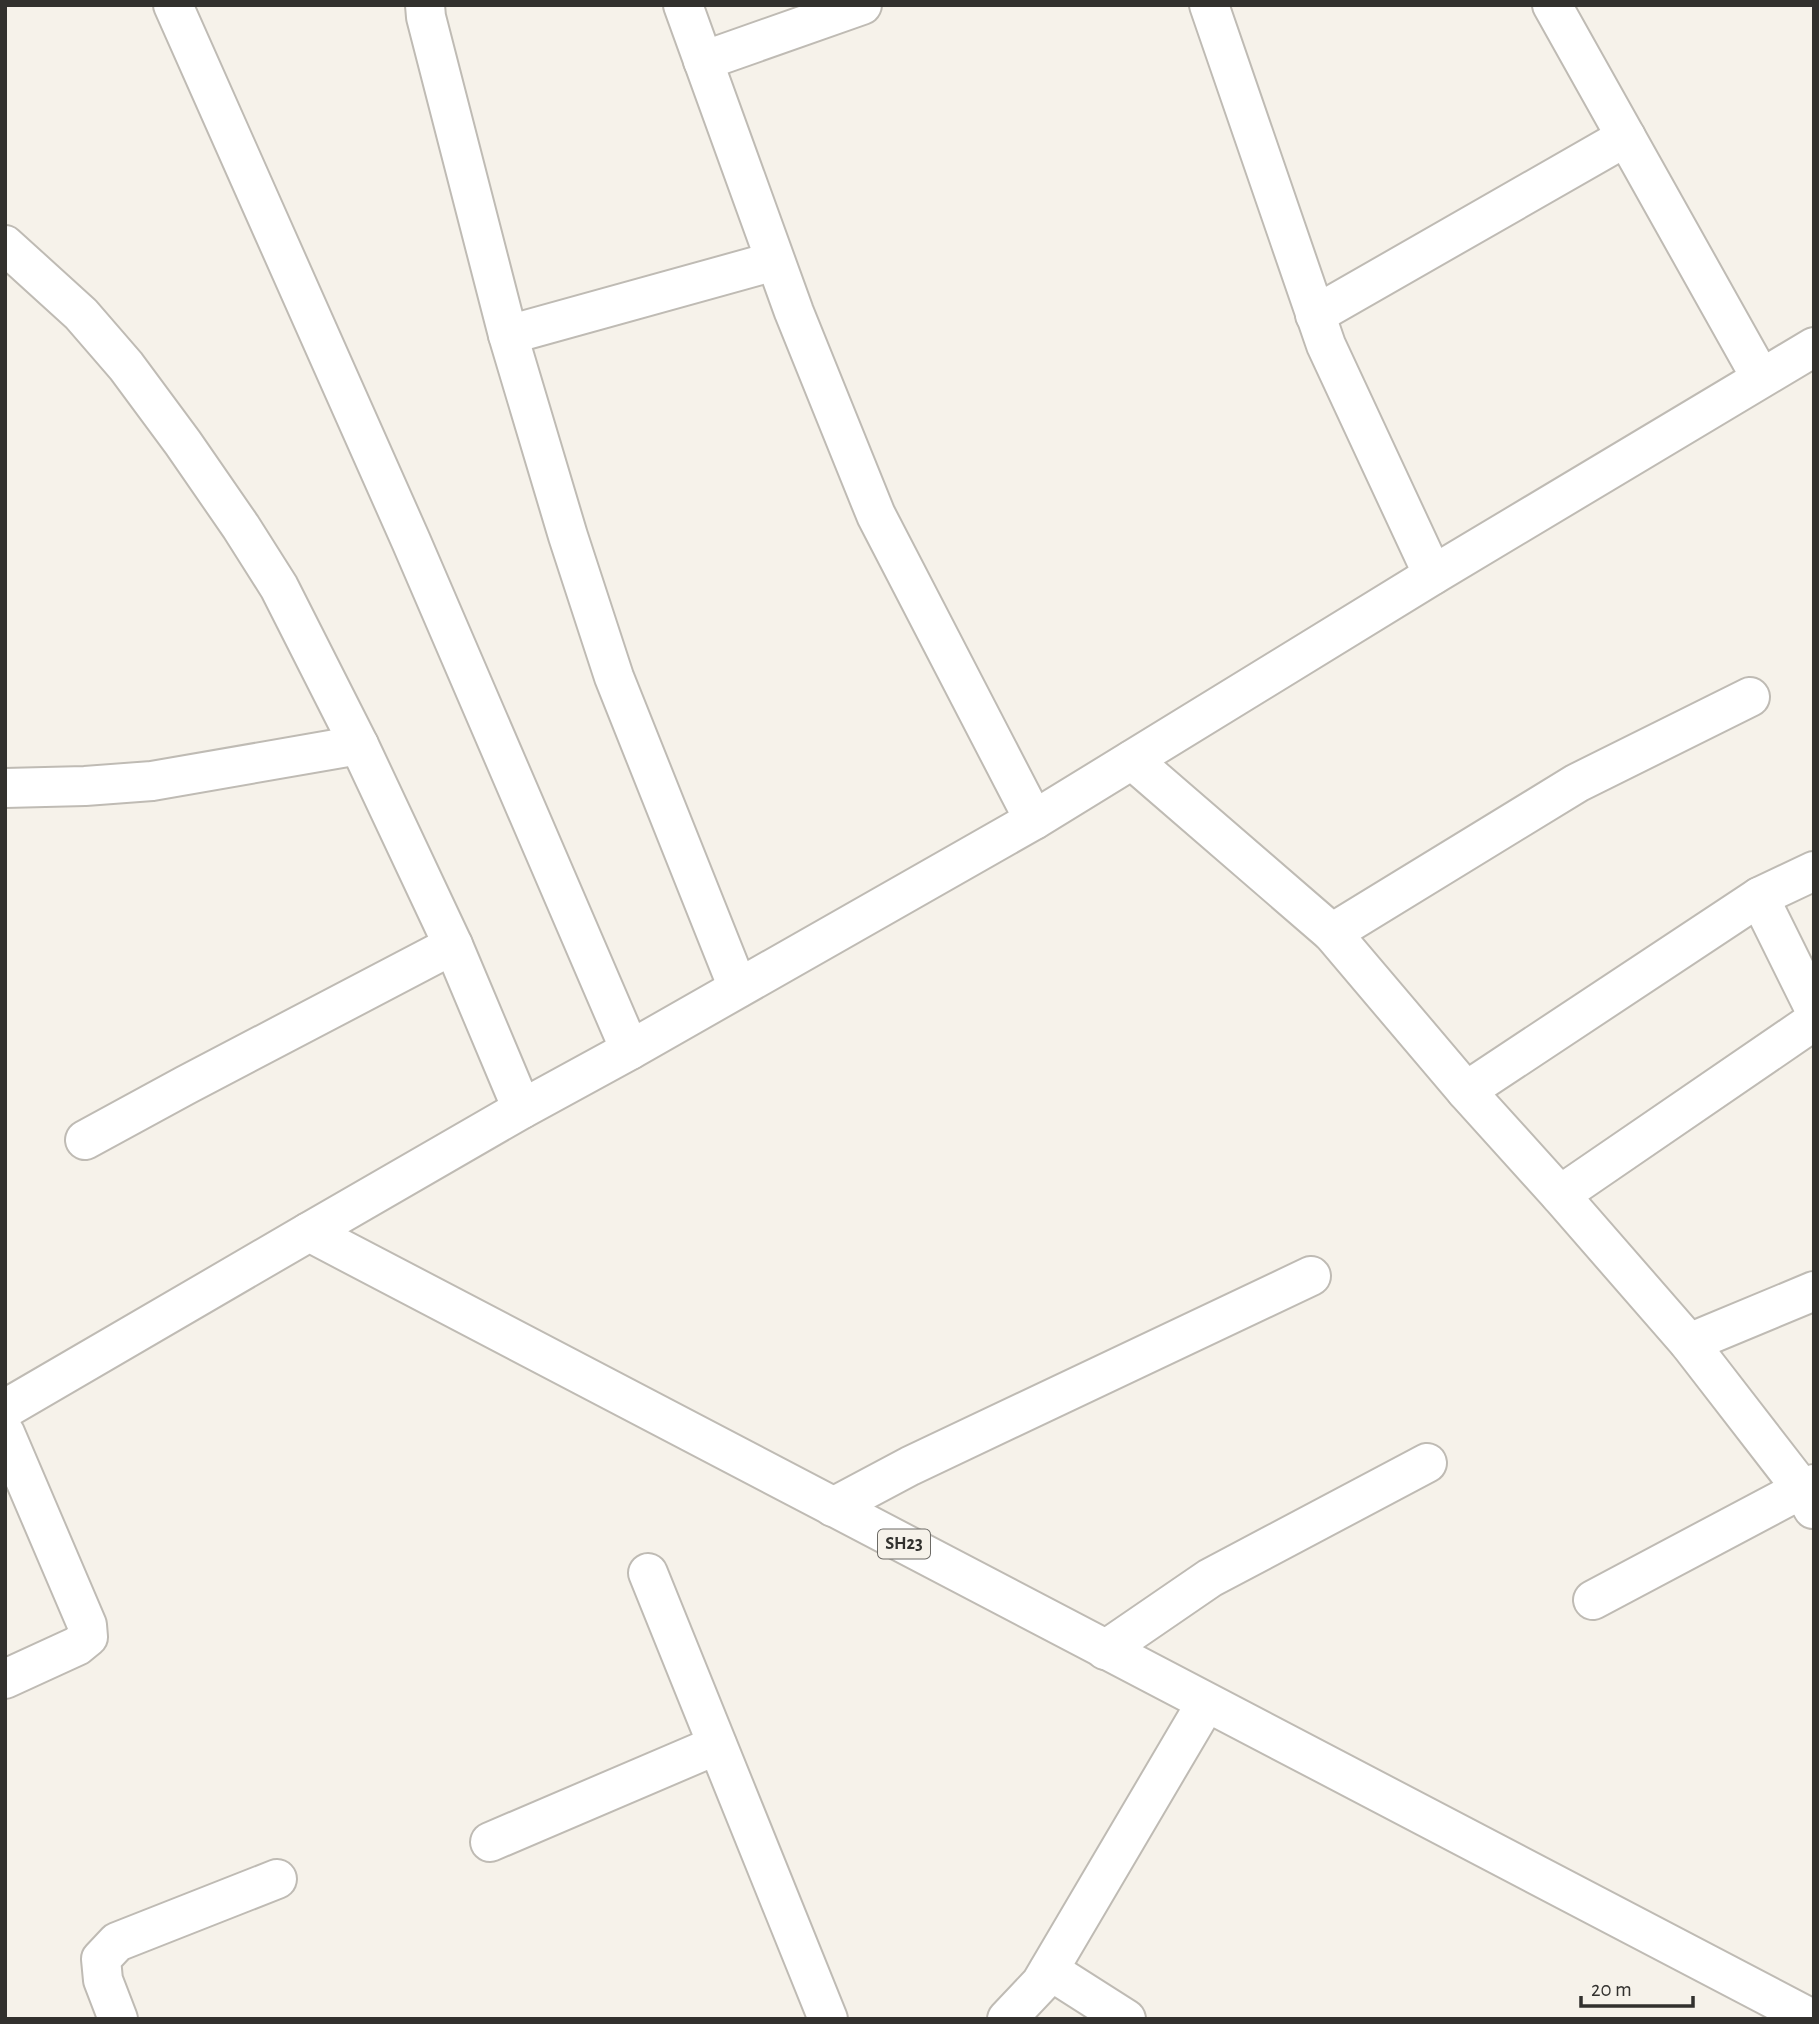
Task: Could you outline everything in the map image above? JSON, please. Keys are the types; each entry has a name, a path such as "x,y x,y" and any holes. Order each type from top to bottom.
{"street":[{"path":"173,5 416,554 630,1050"},
{"path":"425,5 426,18 508,335 568,536 614,677 738,988"},
{"path":"683,5 794,312 876,514 1034,820"},
{"path":"703,61 862,5"},
{"path":"1209,5 1326,345 1433,575"},
{"path":"1552,5 1761,378"},
{"path":"1315,315 1626,137"},
{"path":"8,251 81,314 126,366 242,527 279,587 359,745 453,945 522,1109"},
{"path":"508,335 775,261"},
{"path":"5,1409 522,1109 1034,820 1433,575 1814,347"},
{"path":"1332,933 1577,783 1750,697"},
{"path":"5,788 152,781 359,745"},
{"path":"1132,760 1332,933 1466,1091 1689,1343 1810,1494 1593,1600"},
{"path":"1466,1091 1759,897 1814,871"},
{"path":"1759,897 1814,1008"},
{"path":"85,1140 453,945"},
{"path":"1560,1195 1814,1021"},
{"name":"SH23","path":"309,1231 1812,2019"},
{"path":"833,1507 910,1466 1311,1276"},
{"path":"1689,1343 1814,1291"},
{"path":"5,1433 88,1625 88,1637 77,1646 5,1679"},
{"path":"1105,1650 1210,1578 1427,1463"},
{"path":"648,1573 828,2019"},
{"path":"1007,2019 1041,1983 1206,1703"},
{"path":"490,1842 717,1745"},
{"path":"118,2019 103,1980 101,1959 117,1942 277,1879"},
{"path":"1049,1970 1126,2019"}]}
